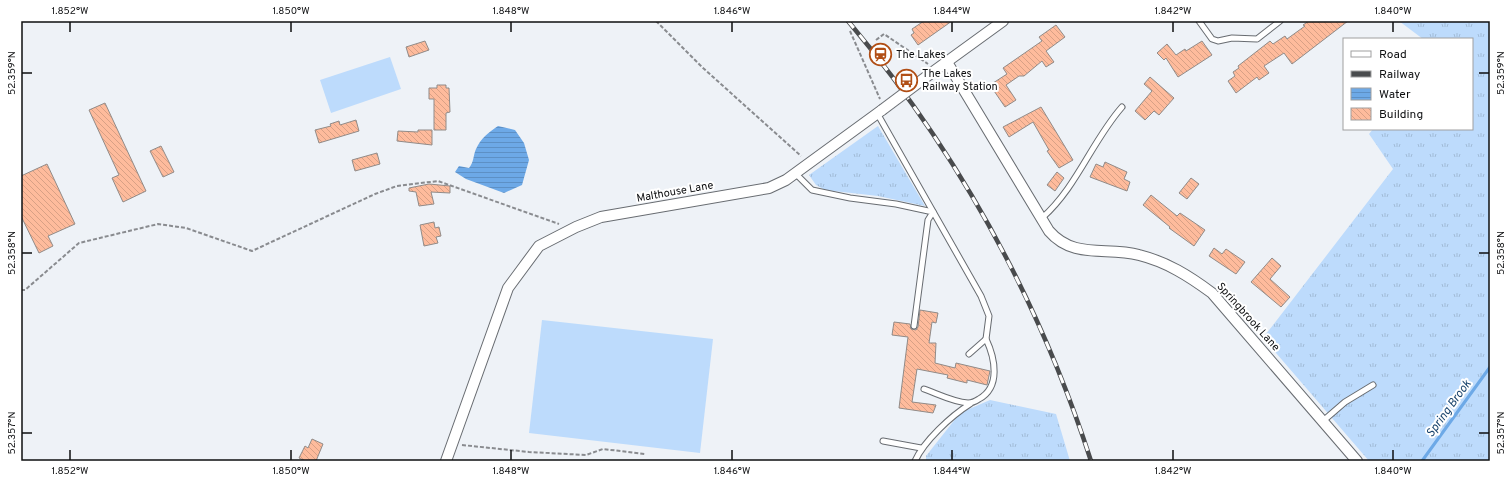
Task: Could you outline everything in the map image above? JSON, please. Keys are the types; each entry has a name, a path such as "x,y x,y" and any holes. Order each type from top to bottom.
{"street":[{"name":"Malthouse Lane","path":"446,461 508,288 539,246 576,227 601,217 769,188 795,173 930,70 947,62 1003,21"},
{"name":"Springbrook Lane","path":"947,62 1057,240 1071,247 1086,250 1137,254 1164,263 1188,274 1212,293 1357,461"}],"lane":[{"path":"1199,21 1212,39 1218,41 1232,38 1257,39 1280,21"},
{"path":"1042,218 1051,210 1082,168 1095,146 1097,139 1122,107"},
{"path":"880,108 981,296 989,316 986,339 993,355 993,386 986,395 952,415 937,433 921,448 915,461"},
{"path":"795,173 812,190 850,198 896,204 933,212 928,220 914,326"},
{"path":"969,354 986,339"},
{"path":"1323,420 1346,402 1373,385"},
{"path":"924,389 956,401 970,404"},
{"path":"883,441 921,448"}],"path":[{"path":"656,21 702,67 808,162"},
{"path":"850,31 880,108"},
{"path":"876,40 884,34 930,70"},
{"path":"21,290 25,290 79,243 158,224 186,228 252,251 375,194 397,186 438,181 552,222 576,227"},
{"path":"452,444 529,452 586,455 602,449 645,454"}],"green space":[{"path":"1399,21 1490,21 1490,461 1369,461 1263,338 1393,169 1369,134 1372,130 1473,130 1473,38 1422,38"},
{"path":"390,57 401,89 331,113 320,80"},
{"path":"878,126 925,206 878,196 825,190 816,185 809,175"},
{"path":"542,320 713,339 700,453 529,433"},
{"path":"990,400 1056,414 1070,461 926,461 926,456 960,413"}],"water":[{"path":"498,126 515,130 524,143 529,160 522,185 504,193 466,179 455,172 459,166 469,168 480,142 488,133"}],"building":[{"path":"924,21 952,21 918,45 911,35 914,33 912,29"},
{"path":"1309,21 1348,21 1292,64 1284,53 1264,66 1269,73 1259,80 1257,77 1236,93 1228,81 1235,76 1233,72 1239,68 1238,66 1270,41 1273,44 1285,36 1287,39 1305,26 1303,25"},
{"path":"1056,25 1065,37 1046,51 1054,62 1046,67 1042,61 1024,76 1019,76 1006,85 1016,100 1005,107 990,85 1007,74 1003,68 1042,41 1039,37"},
{"path":"425,41 429,50 409,57 406,47"},
{"path":"1202,41 1212,55 1178,77 1166,58 1164,60 1157,53 1167,44 1176,55 1185,49 1186,51"},
{"path":"1150,77 1174,98 1159,115 1154,111 1145,120 1135,111 1152,91 1144,84"},
{"path":"437,85 446,85 446,88 449,88 450,112 446,113 446,130 434,130 434,99 429,99 429,88 437,88"},
{"path":"105,103 146,191 123,202 112,178 119,175 89,110"},
{"path":"1041,107 1073,160 1059,168 1047,151 1049,150 1033,122 1009,137 1003,127"},
{"path":"356,120 359,131 319,143 315,130 331,126 330,124 339,121 340,125"},
{"path":"418,130 432,130 432,145 397,141 398,131 418,132"},
{"path":"161,146 174,172 163,177 150,151"},
{"path":"377,153 380,164 355,171 352,160"},
{"path":"1105,162 1127,172 1124,179 1130,182 1127,191 1090,177 1096,164 1103,167"},
{"path":"47,164 75,224 48,236 53,246 39,253 21,216 21,176"},
{"path":"1057,172 1064,178 1055,191 1047,185"},
{"path":"1191,178 1199,184 1187,199 1179,193"},
{"path":"429,184 450,186 450,193 431,192 434,204 419,206 416,192 409,191 409,188"},
{"path":"1151,195 1177,216 1180,213 1205,230 1194,246 1169,228 1170,227 1143,205"},
{"path":"434,222 435,228 439,227 441,236 436,237 438,243 424,246 420,225"},
{"path":"1214,248 1222,254 1226,249 1245,262 1236,274 1209,256"},
{"path":"1272,258 1281,266 1270,279 1290,297 1281,307 1251,282"},
{"path":"920,310 938,313 936,323 932,322 929,343 936,343 935,363 955,368 956,363 990,371 987,385 967,380 967,383 947,378 948,375 917,369 912,402 936,405 933,413 899,408 908,337 892,335 894,322 910,324 911,329 916,330 918,327"},
{"path":"312,439 323,444 316,461 305,461 299,458 305,446 308,448"}],"waterway":[{"name":"Spring Brook","path":"1422,461 1490,367"}],"railway":[{"path":"848,21 888,71 925,122 991,229 1020,285 1046,343 1070,401 1091,461"}],"place":[{"name":"The Lakes","path":"880,55"},
{"name":"The Lakes Railway Station","path":"907,80"}]}
